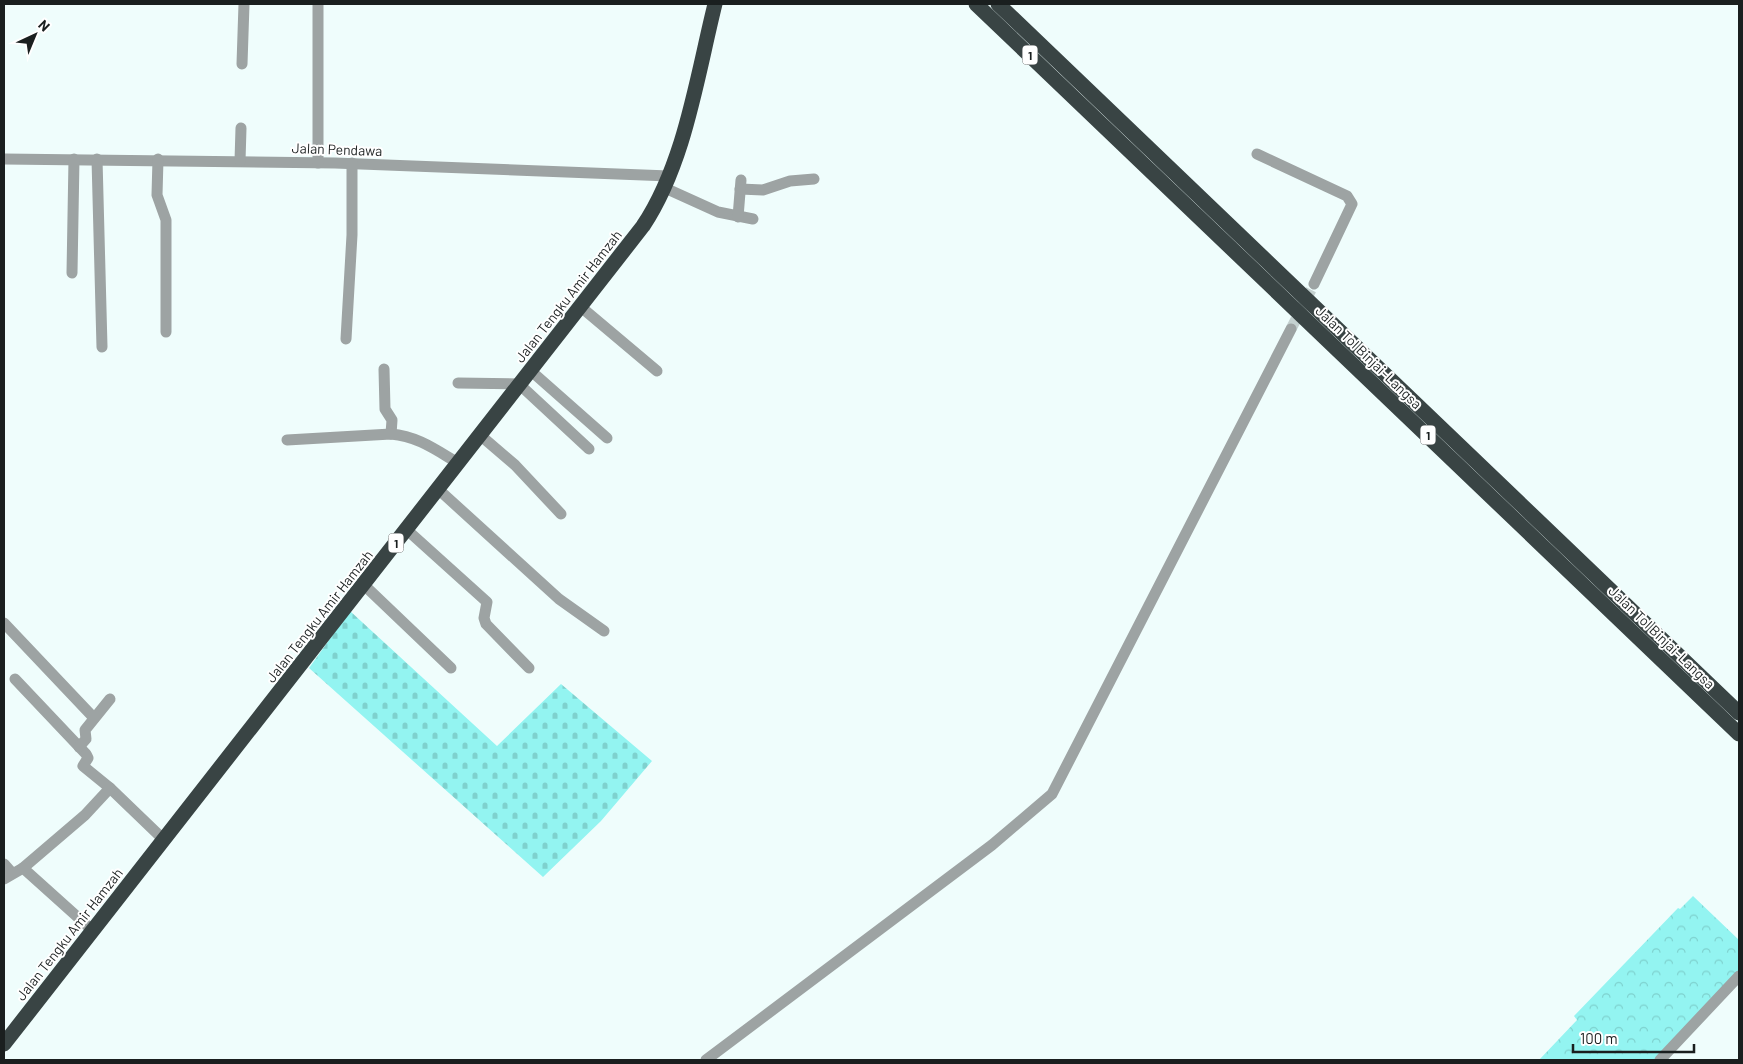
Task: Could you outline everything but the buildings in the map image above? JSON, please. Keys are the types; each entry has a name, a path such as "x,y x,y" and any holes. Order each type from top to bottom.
{"highway":[{"name":"Jalan Tengku Amir Hamzah","path":"4,1044 252,729 518,384 644,226 667,182 679,146 715,4"},
{"name":"Jalan Tol Binjai–Langsa","path":"976,4 1090,102 1739,714"},
{"name":"Jalan Tol Binjai–Langsa","path":"998,4 1090,102"},
{"name":"Jalan Tol Binjai–Langsa","path":"1122,132 1739,734"}],"street":[{"path":"242,64 244,4"},
{"path":"318,4 318,163"},
{"path":"240,128 240,162"},
{"path":"1257,154 1347,196 1352,204 1314,284"},
{"name":"Jalan Pendawa","path":"4,159 158,159 352,164 667,182"},
{"path":"72,273 74,159"},
{"path":"158,159 157,195 166,220 166,332"},
{"path":"97,160 102,347"},
{"path":"346,339 352,235 352,164"},
{"path":"738,217 740,184 763,190 790,181 814,179"},
{"path":"667,182 709,209 753,219"},
{"path":"581,307 657,371"},
{"path":"706,1060 992,845 1052,794 1291,329"},
{"path":"384,368 385,408 392,420 392,434"},
{"path":"530,370 607,438"},
{"path":"458,383 518,384 589,449"},
{"path":"287,440 392,434 413,437 458,463"},
{"path":"480,435 516,465 561,514"},
{"path":"438,489 559,599 604,631"},
{"path":"406,529 487,602 484,618 486,624 529,668"},
{"path":"363,584 451,668"},
{"path":"4,624 94,718"},
{"path":"15,679 88,756 83,766 110,788 164,839"},
{"path":"79,747 86,739 85,730 110,699"},
{"path":"13,873 85,815 110,788"},
{"path":"4,864 13,873 92,930"},
{"path":"1660,1060 1739,976"}],"green space":[{"path":"350,611 497,746 561,684 652,761 601,821 543,877 309,668"},
{"path":"1693,896 1739,940 1739,976 1661,1060 1539,1060 1577,1020 1574,1016 1678,908 1680,909"}],"tunnel":[{"path":"1291,329 1314,284"}]}
